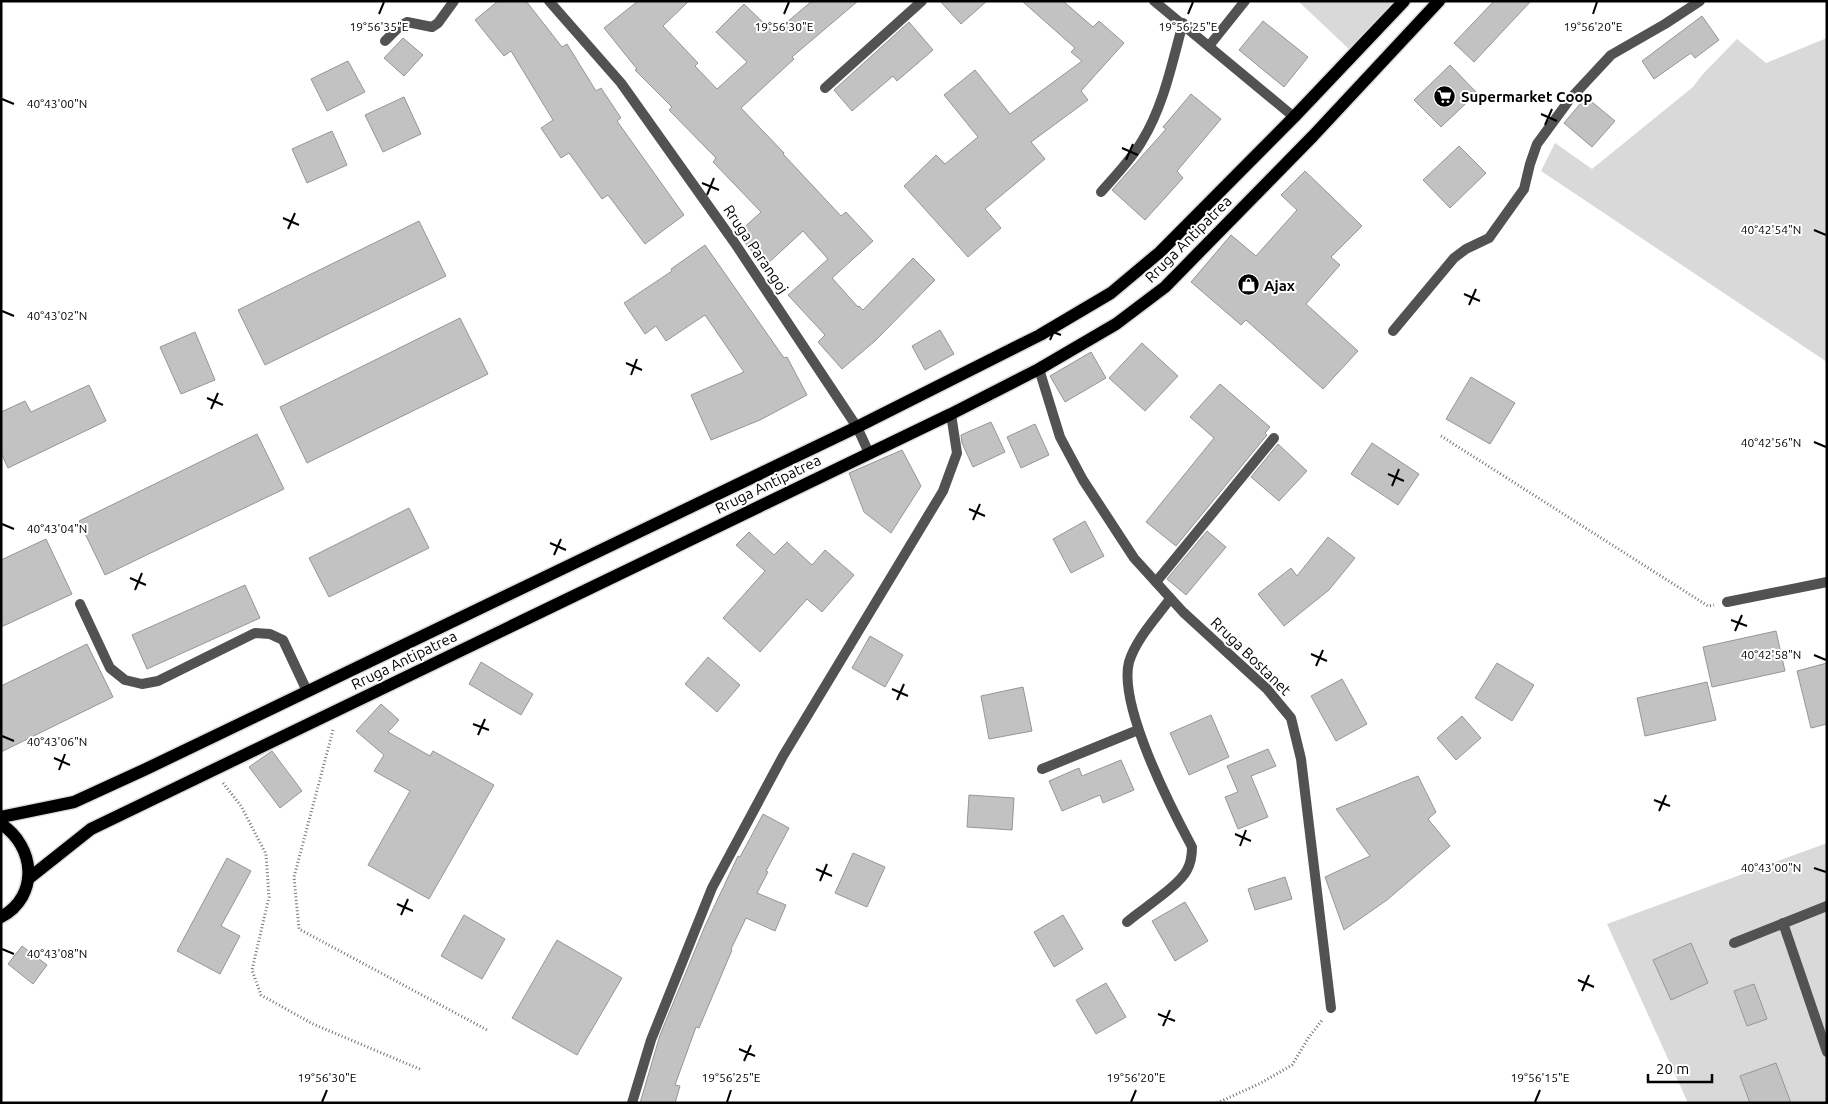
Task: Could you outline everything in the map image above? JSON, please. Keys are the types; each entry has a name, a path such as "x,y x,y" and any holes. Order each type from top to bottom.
{"main road":[{"name":"Rruga Antipatrea","path":"1,817 74,802 857,427 1040,335 1111,293 1160,252 1294,117 1404,1"},
{"name":"Rruga Antipatrea","path":"28,879 91,829 951,414 1039,369 1116,324 1165,287 1320,129 1439,1"},
{"name":"Rruga Antipatrea","path":"1,824 18,837 24,847 27,857 28,879 20,900 1,917"}],"street":[{"path":"385,41 406,22 432,27 438,23 454,1"},
{"name":"Rruga Parangoj","path":"549,1 621,83 734,242 857,427 869,453"},
{"path":"825,88 922,1"},
{"path":"1154,1 1294,117"},
{"path":"1209,46 1245,1"},
{"path":"1393,330 1454,258 1466,249 1489,238 1524,190 1537,144 1570,100 1611,55 1665,24 1700,1"},
{"path":"1101,192 1134,154 1150,127 1162,99 1183,24"},
{"name":"Rruga Bostanet","path":"1039,369 1060,437 1083,480 1134,558 1170,599 1267,689 1292,718 1301,759 1331,1008"},
{"path":"632,1103 651,1040 712,888 782,756 943,491 957,453 951,414"},
{"path":"1156,582 1274,438"},
{"path":"1726,602 1827,582"},
{"path":"1127,922 1177,882 1187,871 1192,857 1192,847 1156,776 1138,730 1128,684 1128,664 1134,648 1170,599"},
{"path":"80,604 110,668 125,680 142,684 158,681 255,632 270,634 283,640 308,691"},
{"path":"1042,769 1138,730"},
{"path":"1734,943 1827,906"},
{"path":"1783,924 1827,1052"}],"path":[{"path":"1441,436 1708,606 1726,602"},
{"path":"338,710 294,877 299,929 489,1032"},
{"path":"213,771 242,806 266,854 269,896 252,970 261,995 313,1024 422,1070"},
{"path":"1217,1103 1261,1083 1292,1065 1309,1037 1331,1008"}],"shaded area":[{"path":"1298,1 1394,1 1350,50"},
{"path":"1827,38 1827,362 1541,171 1555,143 1592,169 1693,87 1737,39 1766,63"},
{"path":"1827,843 1827,1103 1688,1103 1607,924"}],"building":[{"path":"498,1 526,1 562,47 567,44 596,91 601,88 621,118 617,121 684,215 645,244 608,195 602,199 569,153 561,158 541,128 553,120 511,51 504,56 475,20"},
{"path":"638,1 689,1 663,26 698,63 695,66 717,89 747,62 716,32 744,4 774,33 812,1 858,1 792,57 794,59 741,108 841,216 846,212 873,241 832,278 858,307 863,310 913,258 935,280 875,341 842,369 818,342 825,335 788,295 828,259 803,231 765,266 737,234 761,212 713,162 716,158 669,110 672,107 635,70 637,69 604,28"},
{"path":"940,1 987,1 961,24"},
{"path":"1022,1 1063,1 1093,27 1099,21 1124,43 1081,91 1088,100 1031,142 1045,159 985,209 1001,228 968,257 904,186 936,155 945,164 978,137 944,95 975,70 1010,114 1082,61 1071,52 1075,48"},
{"path":"1494,1 1531,1 1474,62 1454,43"},
{"path":"1702,16 1719,40 1695,58 1691,53 1654,79 1642,61"},
{"path":"1263,21 1308,57 1284,87 1239,50"},
{"path":"909,22 933,50 897,81 893,76 852,111 834,90"},
{"path":"403,38 423,55 404,76 384,58"},
{"path":"348,61 365,92 327,111 311,79"},
{"path":"1450,65 1477,93 1441,127 1414,100"},
{"path":"1191,94 1221,119 1177,171 1183,178 1145,220 1112,190 1166,129 1163,127"},
{"path":"404,97 421,134 383,152 365,115"},
{"path":"1586,97 1615,121 1592,147 1564,123"},
{"path":"332,131 347,165 307,183 292,149"},
{"path":"1459,146 1486,173 1450,208 1423,180"},
{"path":"1305,171 1362,226 1331,257 1340,265 1306,304 1358,351 1323,389 1246,320 1241,325 1191,282 1231,235 1256,256 1297,210 1281,195"},
{"path":"419,221 446,276 265,365 238,310"},
{"path":"705,245 784,358 787,357 807,395 760,420 711,440 691,395 744,372 705,315 666,341 656,326 645,334 624,303 672,271 671,269"},
{"path":"460,318 488,374 307,463 280,407"},
{"path":"940,330 954,354 925,370 912,346"},
{"path":"195,332 215,380 181,394 160,347"},
{"path":"1142,343 1178,376 1145,411 1109,378"},
{"path":"1091,352 1106,378 1065,402 1050,376"},
{"path":"1471,377 1515,403 1490,444 1446,419"},
{"path":"1220,384 1270,427 1265,433 1267,435 1176,546 1146,522 1214,438 1190,417"},
{"path":"89,385 106,421 8,468 1,453 1,412 25,401 31,412"},
{"path":"991,422 1005,452 973,467 962,443 961,435"},
{"path":"1035,424 1049,455 1021,468 1007,437"},
{"path":"257,434 284,489 105,575 79,521"},
{"path":"1372,443 1419,474 1398,505 1351,474"},
{"path":"1278,444 1307,471 1279,501 1251,477"},
{"path":"902,450 921,486 891,533 864,512 849,473"},
{"path":"409,508 429,548 329,597 309,558"},
{"path":"1085,521 1104,556 1071,573 1053,539"},
{"path":"1207,531 1226,547 1186,595 1167,579"},
{"path":"749,532 774,555 787,542 812,565 825,550 854,575 822,612 807,599 760,652 723,618 765,571 736,545"},
{"path":"1328,537 1355,558 1329,590 1284,626 1258,594 1291,568 1297,576"},
{"path":"46,539 72,594 1,627 1,560"},
{"path":"245,585 260,618 147,669 132,635"},
{"path":"1776,631 1785,671 1712,687 1703,647"},
{"path":"870,636 903,655 885,687 852,668"},
{"path":"87,644 113,697 1,752 1,686"},
{"path":"708,657 740,685 717,712 685,684"},
{"path":"481,662 533,694 521,715 469,684"},
{"path":"1497,663 1534,685 1512,721 1475,698"},
{"path":"1827,663 1827,724 1811,728 1797,671"},
{"path":"1342,679 1367,724 1336,741 1311,696"},
{"path":"1707,682 1716,720 1645,736 1637,698"},
{"path":"1023,687 1032,731 989,739 981,696"},
{"path":"381,704 399,720 388,732 430,756 433,751 494,785 429,899 368,865 410,791 374,771 384,755 356,731"},
{"path":"1211,715 1229,757 1189,775 1170,733"},
{"path":"1462,716 1481,738 1456,760 1437,738"},
{"path":"1268,749 1276,766 1251,776 1268,817 1238,829 1225,797 1238,792 1227,766"},
{"path":"272,751 302,791 280,808 249,767"},
{"path":"1121,760 1134,790 1103,803 1100,795 1062,811 1049,781 1079,768 1082,776"},
{"path":"1418,776 1436,812 1428,819 1450,846 1387,900 1344,930 1325,877 1370,856 1336,809"},
{"path":"969,795 1014,798 1012,830 967,827"},
{"path":"763,814 789,828 766,871 768,872 757,893 786,905 775,931 746,918 731,949 699,1028 696,1027 675,1085 680,1086 675,1103 640,1103 660,1035 705,926 738,856 740,857"},
{"path":"853,853 885,867 867,907 835,893"},
{"path":"227,858 251,871 221,926 240,936 220,974 177,951"},
{"path":"1285,877 1292,899 1255,910 1248,889"},
{"path":"1185,902 1208,941 1175,961 1152,921"},
{"path":"464,915 505,939 482,979 441,956"},
{"path":"1063,915 1083,949 1054,967 1034,932"},
{"path":"557,940 622,978 577,1055 512,1018"},
{"path":"1691,943 1708,983 1671,1000 1653,960"},
{"path":"22,946 47,965 33,984 8,964"},
{"path":"1106,983 1126,1017 1096,1034 1076,1000"},
{"path":"1754,984 1767,1019 1747,1026 1734,991"},
{"path":"1776,1063 1791,1103 1750,1103 1740,1076"}],"place":[{"name":"Supermarket Coop","path":"1445,96"},
{"name":"Ajax","path":"1248,285"}]}
